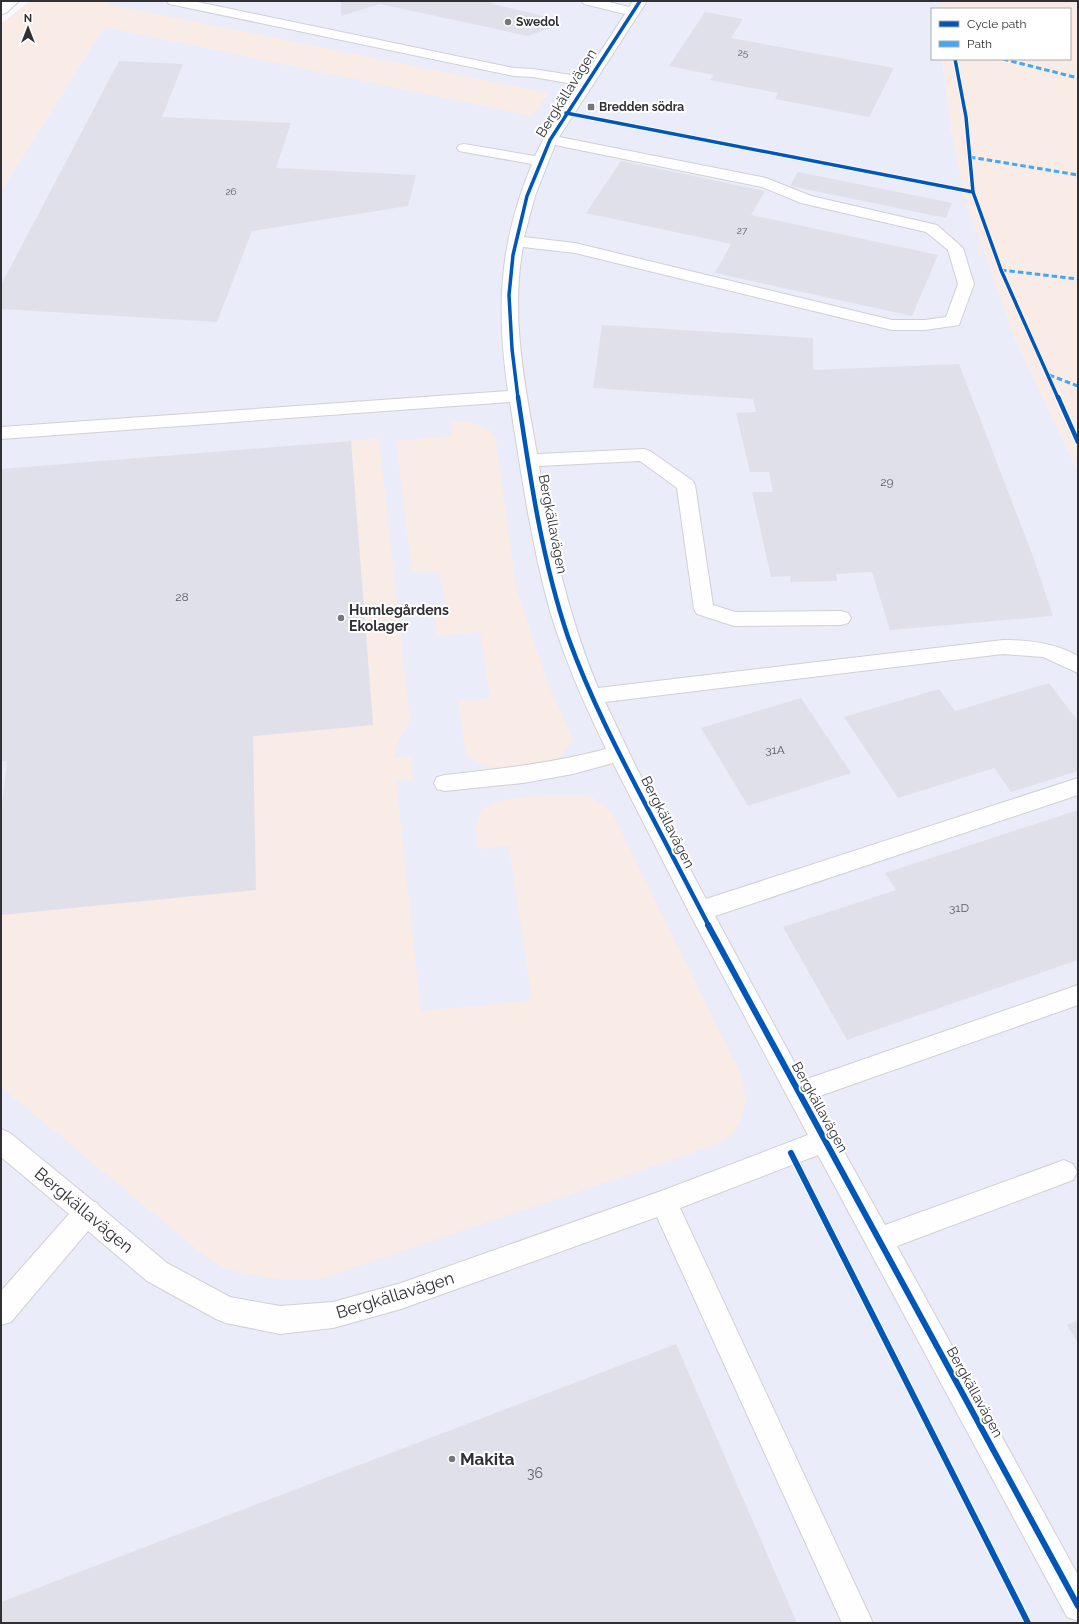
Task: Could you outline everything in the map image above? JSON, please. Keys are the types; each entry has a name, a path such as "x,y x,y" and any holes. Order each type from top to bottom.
{"main road":[{"path":"1,10 12,1"},
{"path":"174,1 514,72 533,73 586,82"},
{"path":"589,1 637,7"},
{"name":"Bergkällavägen","path":"637,7 586,82 550,140 540,161 529,192 516,241 511,269 509,298 518,396 547,562 556,599 569,639 592,696 619,753 700,911 1078,1606"},
{"path":"516,241 575,248 892,326 925,326 953,321 966,284 955,248 931,228 806,200 766,182 550,140"},
{"path":"464,148 540,161"},
{"path":"1,433 518,396"},
{"path":"529,460 644,454 686,485 704,609 734,618 841,618"},
{"path":"592,696 1004,647 1024,647 1048,650 1067,658 1078,666"},
{"path":"445,782 537,772 573,766 619,753"},
{"path":"700,911 1078,786"},
{"path":"798,1093 1078,995"},
{"name":"Bergkällavägen","path":"1,1141 88,1212 157,1272 226,1310 280,1320 333,1315 401,1296 664,1202 824,1141"},
{"path":"879,1240 1064,1172"},
{"path":"664,1202 858,1623"},
{"path":"1,1312 88,1212"}],"shaded area":[{"path":"30,1 108,1 108,4 549,93 532,116 104,27 1,191 1,24"},
{"path":"108,1 941,1 940,8 931,8 931,60 942,60 952,133 1014,336 1078,471 1078,1623 1,1623 1,191 104,27"},
{"path":"941,1 1078,1 1078,471 1014,336 964,197 952,133 942,60 1071,60 1071,8 940,8"},
{"path":"452,422 465,422 483,426 493,434 496,440 516,587 548,684 573,740 554,764 529,768 508,769 488,766 466,756 458,701 490,698 480,632 437,636 434,612 446,611 439,572 412,571 396,441 452,436"},
{"path":"379,438 410,721 399,740 393,758 411,756 413,779 396,781 421,1011 532,1000 509,846 477,849 476,825 482,809 497,801 540,795 589,795 611,811 741,1074 746,1099 742,1118 733,1133 718,1144 317,1280 273,1279 226,1269 205,1256 1,1087 1,915 255,890 253,736 373,725 351,441"}],"building":[{"name":"Swedol","path":"341,1 491,1 492,4 548,17 550,28 528,36 380,4 341,16"},
{"path":"705,12 743,19 731,38 894,68 869,117 775,99 778,93 710,80 714,75 669,66"},
{"path":"119,61 183,64 162,117 291,123 276,168 416,175 408,206 252,231 217,322 1,309 1,285"},
{"path":"621,161 765,191 751,215 938,255 912,316 715,273 731,244 586,213"},
{"path":"798,172 952,203 946,218 790,186"},
{"path":"602,325 813,338 813,370 959,364 1034,559 1053,616 890,630 872,572 836,574 837,581 791,582 790,576 771,577 752,492 773,492 769,472 750,472 736,413 756,412 753,399 593,388"},
{"path":"351,441 373,725 253,736 256,890 1,915 1,813 7,761 1,762 1,469"},
{"path":"1049,683 1078,721 1078,771 1011,792 994,768 898,798 844,717 939,689 955,711"},
{"path":"801,698 851,773 748,806 701,728"},
{"path":"1078,810 1078,960 847,1040 783,927 896,890 885,873"},
{"path":"1078,1320 1078,1343 1067,1325"},
{"path":"676,1344 797,1623 1,1623 1,1602"}],"marked path":[{"path":"1007,60 1078,78"},
{"path":"970,157 1078,175"},
{"path":"1001,270 1078,279"},
{"path":"1049,375 1078,386"}],"cycle path":[{"path":"640,1 550,140 527,196 517,235 510,275 510,331 519,404 538,513 560,612 588,688 600,714 705,919 767,1036 1078,1606"},
{"path":"955,60 966,117 973,192 1001,270 1078,442"},
{"path":"566,113 973,192"},
{"path":"791,1153 1028,1623"}],"place":[{"name":"Swedol","path":"508,22"},
{"name":"Bredden södra","path":"591,107"},
{"name":"Humlegårdens Ekolager","path":"341,618"},
{"name":"Makita","path":"452,1459"}]}
